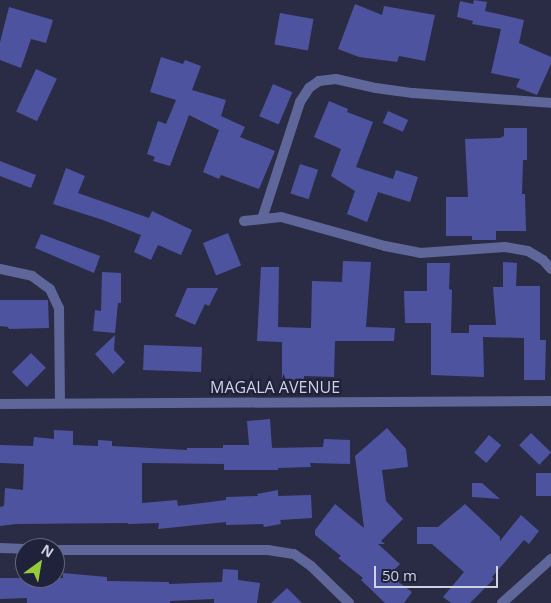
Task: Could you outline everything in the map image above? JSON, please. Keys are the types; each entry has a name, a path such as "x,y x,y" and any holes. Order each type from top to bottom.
{"street":[{"path":"262,219 300,102 309,88 319,81 336,79 376,88 413,93 551,103"},
{"path":"244,221 281,217 385,246 420,253 505,247 528,251 551,268"},
{"path":"0,269 32,276 50,289 59,308 60,403"},
{"name":"MAGALA AVENUE","path":"0,404 551,401"},
{"path":"0,548 15,549"},
{"path":"65,550 268,550 294,554 311,566 349,603"},
{"path":"502,603 551,559"}],"building":[{"path":"474,0 487,2 485,11 524,20 519,43 551,57 551,64 537,95 516,87 520,79 491,73 501,29 472,24 473,21 457,17 460,1 473,4"},
{"path":"355,4 382,15 384,6 435,15 425,61 399,56 397,62 359,57 338,49"},
{"path":"9,7 53,20 46,43 31,39 21,68 0,60 0,42"},
{"path":"280,13 313,19 308,50 274,45"},
{"path":"161,57 183,64 185,60 201,66 192,90 226,100 221,116 245,127 240,137 275,151 259,189 221,175 219,179 203,172 219,130 189,115 170,166 153,161 155,157 147,154 158,121 166,124 176,100 150,92"},
{"path":"36,69 57,79 37,121 16,112"},
{"path":"273,84 292,92 279,124 259,116"},
{"path":"329,101 348,109 347,112 373,122 356,167 393,179 396,170 418,177 410,202 378,192 367,222 347,214 355,191 331,176 341,149 314,137"},
{"path":"388,111 408,120 403,132 383,123"},
{"path":"504,128 527,128 527,160 523,160 522,194 525,194 526,231 496,231 496,240 472,240 472,236 446,236 446,197 468,197 465,139 500,138 504,136"},
{"path":"0,161 36,175 31,188 0,176"},
{"path":"300,164 318,170 308,199 290,193"},
{"path":"66,168 85,176 78,193 149,218 152,211 192,230 181,255 158,245 151,260 134,252 141,235 103,220 53,204"},
{"path":"228,233 241,265 216,276 203,243"},
{"path":"41,234 100,256 94,273 35,248"},
{"path":"343,261 371,262 366,327 395,328 394,341 335,341 334,377 304,376 304,380 282,379 282,342 257,341 261,267 279,267 278,327 311,328 312,281 342,282"},
{"path":"503,262 517,263 516,286 540,286 540,340 546,340 545,380 524,380 524,338 483,337 484,377 431,375 431,323 405,323 404,291 427,291 427,263 450,263 449,289 452,290 451,333 469,333 469,325 496,325 493,287 503,287"},
{"path":"102,272 121,273 121,303 118,303 115,333 93,331 95,310 101,311"},
{"path":"187,288 218,288 209,306 205,304 195,325 175,316"},
{"path":"0,300 48,300 49,328 9,329 8,327 0,326"},
{"path":"115,335 114,350 125,362 113,374 95,354"},
{"path":"144,345 202,347 201,372 143,370"},
{"path":"31,353 46,368 27,387 12,372"},
{"path":"270,419 272,448 323,447 324,439 350,440 350,464 310,463 311,467 278,468 278,470 224,470 224,464 142,463 142,503 177,500 178,506 226,500 226,497 258,496 257,494 278,490 278,496 311,495 312,518 280,520 281,524 264,527 263,524 226,525 226,522 158,529 159,523 16,524 0,526 0,507 4,506 5,488 23,490 24,464 0,463 0,445 33,446 34,437 54,439 54,430 73,431 73,445 98,446 98,440 112,441 112,446 187,450 187,448 223,448 223,445 249,445 247,421"},
{"path":"387,428 406,449 408,467 382,470 386,501 403,519 381,541 385,544 378,544 400,564 389,575 412,592 404,603 385,603 361,580 363,578 338,558 341,556 315,535 315,530 335,504 364,528 355,456"},
{"path":"531,433 551,452 539,465 519,445"},
{"path":"489,435 501,445 486,463 474,453"},
{"path":"536,473 551,473 551,496 536,496"},
{"path":"472,483 482,483 500,499 472,497"},
{"path":"465,504 500,537 500,541 521,515 539,531 529,544 524,540 492,577 494,579 470,603 451,603 443,597 464,572 432,544 417,544 417,527 438,527"},
{"path":"223,569 238,570 238,580 260,583 257,603 214,603 214,599 170,601 170,603 27,603 27,598 0,599 0,578 15,578 15,588 65,588 65,573 107,577 107,581 169,582 169,584 222,582"},
{"path":"287,588 302,603 271,603"}]}
